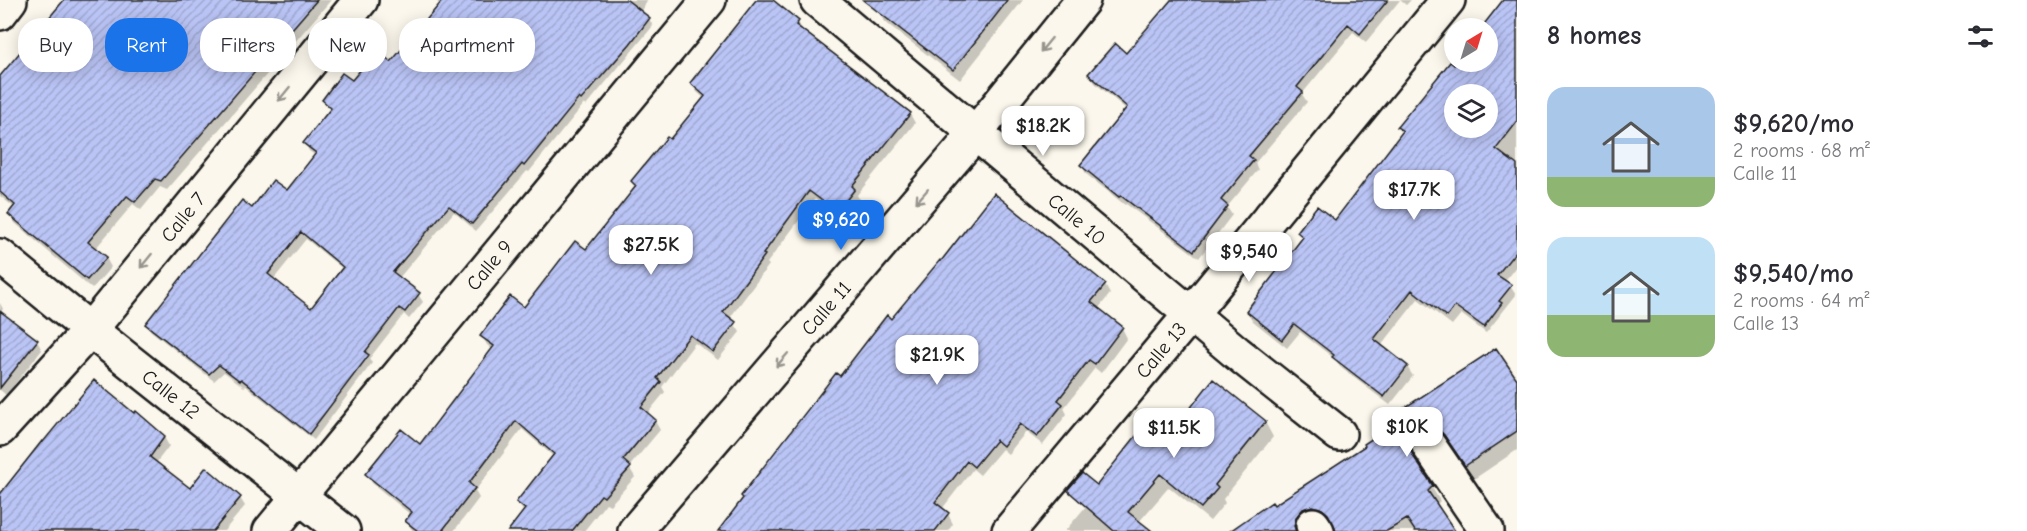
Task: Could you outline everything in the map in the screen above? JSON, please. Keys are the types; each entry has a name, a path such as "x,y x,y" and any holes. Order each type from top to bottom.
{"street":[{"path":"0,13 10,0"},
{"name":"Calle 7","path":"0,429 90,330 361,0"},
{"name":"Calle 9","path":"270,531 709,0"},
{"name":"Calle 10","path":"817,0 1191,314 1339,434"},
{"name":"Calle 11","path":"635,531 975,134 1083,0"},
{"name":"Calle 13","path":"1009,531 1191,314 1448,0"},
{"name":"Calle 12","path":"0,256 344,531"},
{"path":"1430,446 1487,531"}],"building":[{"path":"64,0 317,0 296,24 296,18 200,18 200,72 255,72 161,181 155,179 135,202 127,196 88,242 107,257 87,280 8,214 15,205 0,192 0,76 18,55 18,72 93,72 93,18 49,18"},
{"path":"443,0 627,0 650,18 630,44 581,100 579,98 524,166 522,164 472,224 449,206 393,272 420,293 405,312 399,308 365,352 369,355 309,434 241,379 240,381 219,365 209,374 145,324 242,200 252,208 273,180 287,190 316,153 303,143 331,108 322,100 342,73 352,80 359,72 387,72 387,59 391,62 399,52 399,72 535,72 535,18 428,18","holes":["301,232 343,267 311,308 268,274"]},
{"path":"756,0 773,0 799,21 796,25 911,113 852,186 855,189 837,212 809,191 723,312 736,322 713,352 690,335 657,378 661,382 641,407 656,420 623,460 631,467 604,497 601,495 572,531 508,531 525,509 516,502 554,454 516,421 469,483 475,488 442,531 418,531 405,521 412,512 365,474 401,429 420,444 494,346 480,336 510,296 524,307 575,241 586,249 636,186 631,181 667,137 670,139 705,96 690,83"},
{"path":"863,0 1008,0 953,70"},
{"path":"1171,0 1388,0 1360,34 1348,24 1297,87 1303,92 1249,156 1254,160 1221,200 1228,206 1194,251 1121,196 1119,197 1080,165 1127,107 1088,74 1115,43 1126,53"},
{"path":"1503,0 1517,0 1517,122 1496,149 1517,165 1517,250 1497,275 1512,285 1499,301 1502,303 1484,327 1455,306 1447,317 1412,290 1374,339 1408,366 1384,397 1294,324 1282,340 1246,311 1303,237 1297,232 1317,206 1335,220 1403,131 1397,127 1444,69 1444,72 1498,72 1498,18 1489,18"},
{"path":"994,193 1106,284 1091,302 1123,327 1095,364 1089,360 1058,400 1063,404 1037,437 1020,424 1003,446 996,440 974,467 967,461 935,502 949,513 935,531 718,531 743,498 741,496 836,373 840,376 887,315 891,319 941,261"},
{"path":"0,311 38,340 0,388"},
{"path":"1496,348 1517,379 1517,431 1465,466 1438,429 1428,427 1419,430 1412,438 1410,447 1413,456 1433,486 1428,491 1455,531 1415,531 1407,519 1387,531 1336,531 1328,514 1312,506 1303,509 1297,516 1294,526 1296,531 1230,531 1272,502 1274,505 1365,446 1364,444 1408,415 1401,410"},
{"path":"1213,379 1266,421 1215,485 1218,488 1201,508 1160,474 1128,512 1152,531 1114,531 1067,490 1082,473 1097,485 1144,426 1164,442"},
{"path":"94,380 165,436 150,457 190,488 206,467 241,497 213,531 0,531 0,494"}]}
